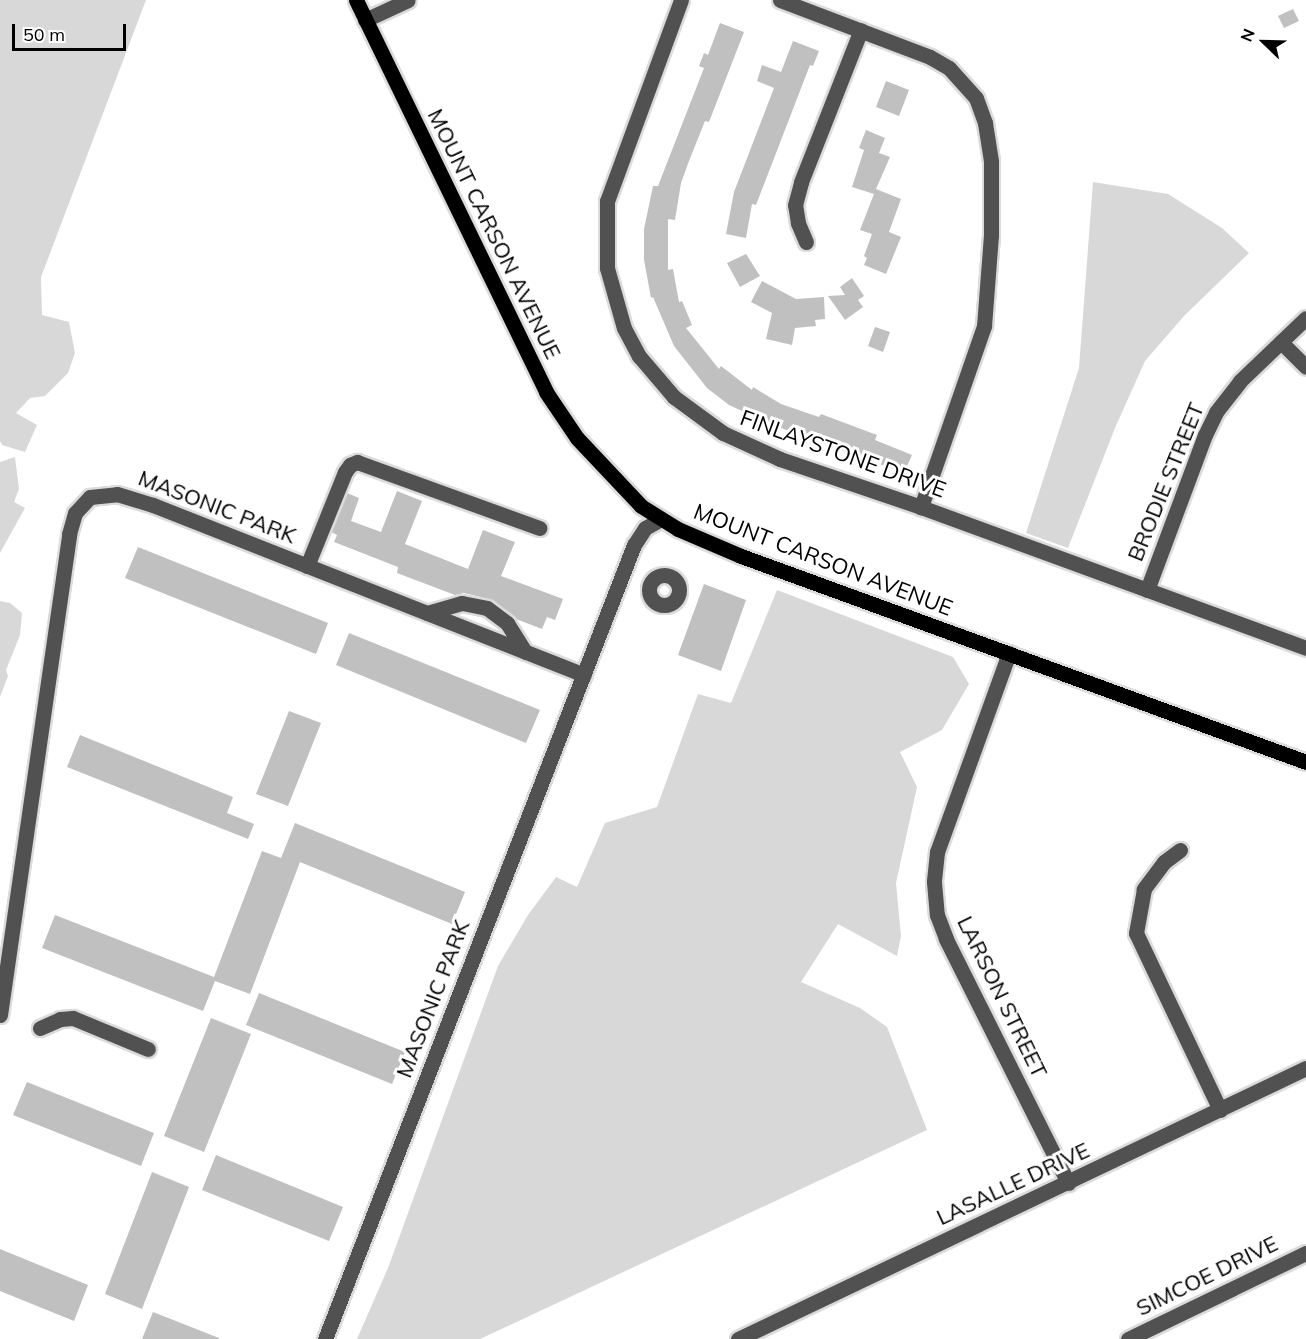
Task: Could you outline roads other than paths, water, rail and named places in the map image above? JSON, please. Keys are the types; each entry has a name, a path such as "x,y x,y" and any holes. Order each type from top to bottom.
{"main road":[{"name":"MOUNT CARSON AVENUE","path":"356,0 546,392 562,418 594,457 625,486 641,506 661,519 741,556 1306,762"}],"street":[{"path":"365,20 408,0"},
{"name":"FINLAYSTONE DRIVE","path":"681,0 607,201 607,268 624,328 639,356 674,397 723,433 780,459 921,507 1306,648"},
{"path":"780,0 930,57 949,68 976,98 985,123 992,162 988,289 984,326 921,507"},
{"path":"806,242 798,223 795,205 801,182 861,30"},
{"name":"BRODIE STREET","path":"1147,590 1205,435 1216,412 1239,381 1306,318"},
{"path":"1281,342 1306,367"},
{"path":"307,566 345,472 350,465 357,462 539,528"},
{"name":"MASONIC PARK","path":"0,1015 68,542 72,521 79,507 98,494 128,496 584,675"},
{"name":"MASONIC PARK","path":"325,1339 634,545 645,528 661,519"},
{"path":"427,613 462,603 487,608 507,623 525,652"},
{"name":"LARSON STREET","path":"1009,653 937,852 933,882 938,915 946,939 1068,1183"},
{"path":"1180,850 1164,862 1144,889 1136,933 1220,1110"},
{"path":"40,1028 60,1019 73,1018 148,1048"},
{"name":"LASALLE DRIVE","path":"738,1339 1306,1068"},
{"name":"SIMCOE DRIVE","path":"1128,1339 1306,1253"}]}
